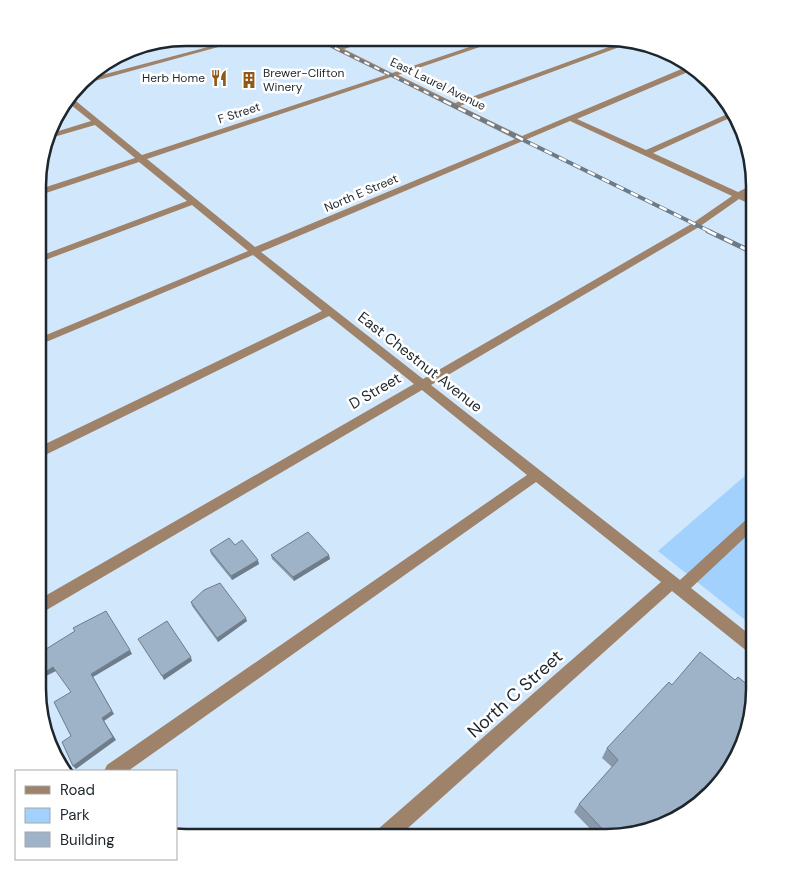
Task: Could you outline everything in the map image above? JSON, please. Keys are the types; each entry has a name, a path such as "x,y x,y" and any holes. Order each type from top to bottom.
{"street":[{"path":"95,80 219,46"},
{"name":"East Laurel Avenue","path":"332,46 522,139"},
{"path":"338,49 348,46"},
{"name":"F Street","path":"46,190 479,46"},
{"path":"453,106 615,47"},
{"name":"North E Street","path":"46,339 685,70"},
{"name":"East Chestnut Avenue","path":"73,103 255,252 745,640"},
{"path":"647,153 727,117"},
{"path":"568,118 745,199"},
{"path":"57,134 96,122"},
{"name":"D Street","path":"47,603 696,225 745,192"},
{"path":"46,257 194,202"},
{"path":"47,449 330,311"},
{"path":"114,770 538,474"},
{"name":"North C Street","path":"394,828 677,584 745,528"}],"green space":[{"path":"745,476 745,620 658,551"}],"building":[{"path":"308,532 329,555 293,577 271,555"},
{"path":"229,538 235,545 242,540 258,560 231,576 210,550"},
{"path":"220,583 246,618 217,638 191,602 204,590"},
{"path":"106,611 130,650 91,674 112,711 102,718 113,737 73,766 62,742 71,736 54,702 71,692 53,667 47,671 47,648 75,631 73,628"},
{"path":"167,621 191,657 162,676 138,639"},
{"path":"700,652 735,680 738,677 745,683 743,716 738,734 727,759 717,774 698,794 668,814 633,826 602,828 579,804 618,760 607,748 669,682 672,685"}],"railway":[{"path":"331,46 446,102"},
{"path":"444,101 711,232"},
{"path":"708,231 745,249"}],"place":[{"name":"Herb Home","path":"219,78"},
{"name":"Brewer-Clifton Winery","path":"249,80"}]}
